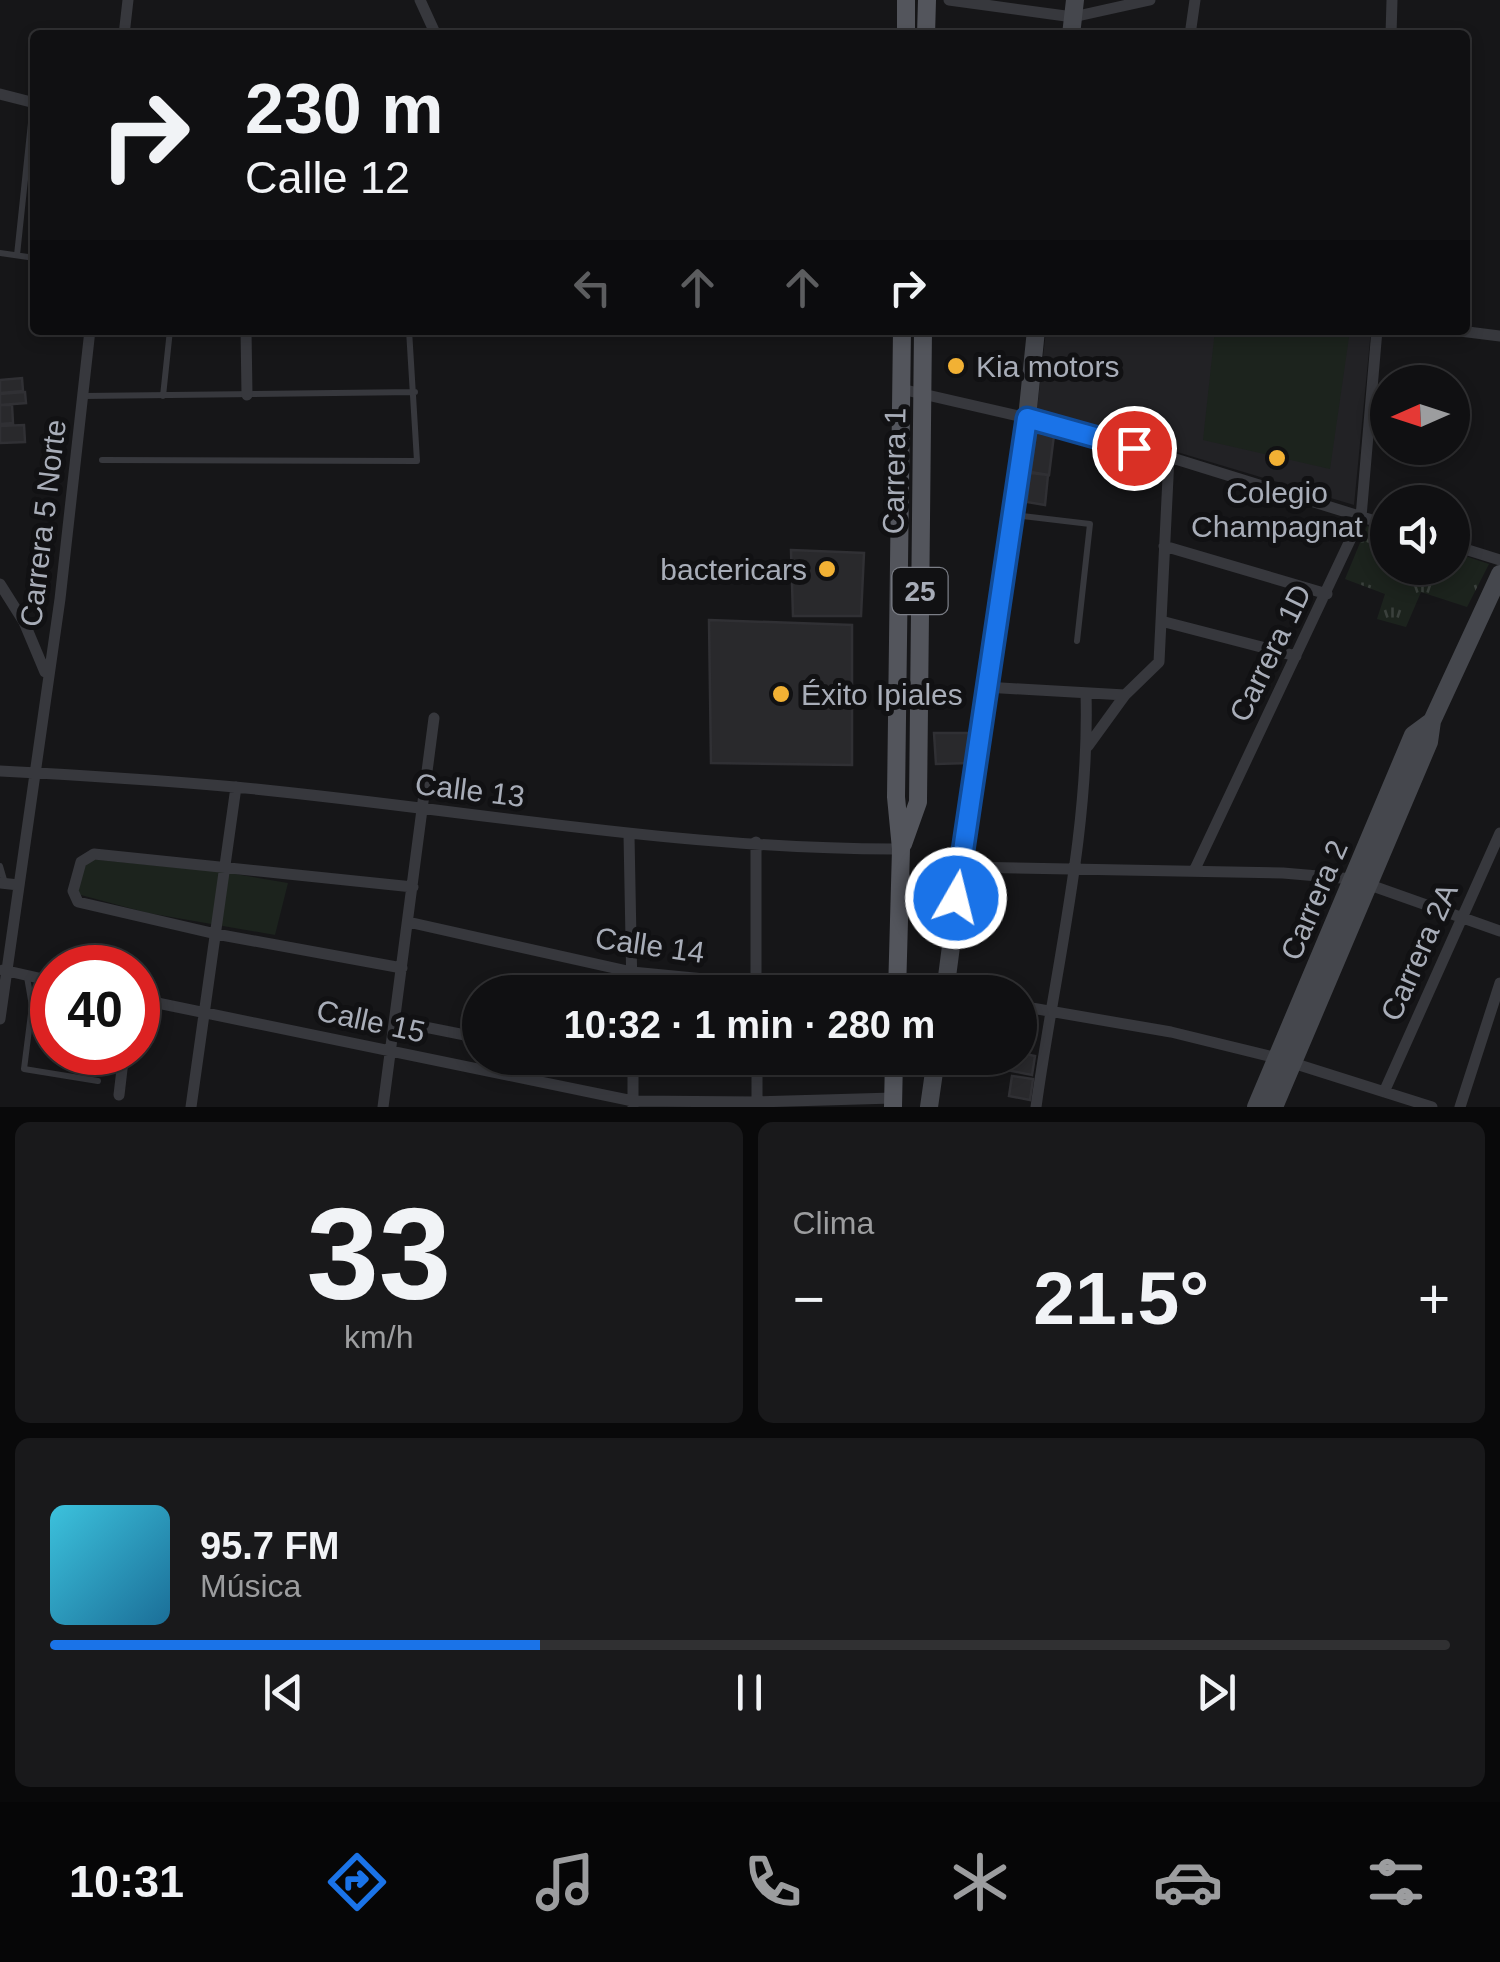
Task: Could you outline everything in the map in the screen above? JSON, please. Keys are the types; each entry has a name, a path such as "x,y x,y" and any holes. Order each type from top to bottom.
{"main road":[{"path":"906,0 906,30"},
{"path":"926,30 927,0"},
{"name":"Carrera 1","path":"897,975 902,849 896,797 902,335"},
{"name":"Carrera 1","path":"902,849 918,802 923,335"},
{"path":"897,686 919,686"},
{"path":"893,1102 894,1075"}],"street":[{"path":"125,30 128,0"},
{"path":"420,0 434,30"},
{"path":"949,0 1073,17 1150,0"},
{"path":"1191,30 1195,0"},
{"path":"1391,30 1392,0"},
{"path":"0,94 30,102"},
{"path":"1470,332 1500,336"},
{"name":"Carrera 5 Norte","path":"0,1019 3,970 60,600 90,335"},
{"path":"246,335 247,395"},
{"path":"948,975 1035,335"},
{"name":"Carrera 1D","path":"1194,871 1361,517 1376,335"},
{"path":"901,388 1169,457 1370,520"},
{"path":"1088,746 1125,695 1158,662 1169,457"},
{"path":"1164,546 1327,594"},
{"path":"1470,551 1500,560"},
{"name":"Carrera 2","path":"1256,1107 1284,1060 1360,881 1413,735 1432,721 1500,574"},
{"path":"0,584 24,622 47,676"},
{"path":"1161,621 1296,656"},
{"path":"985,687 1125,695"},
{"path":"1036,1107 1077,867 1088,746 1086,693"},
{"path":"383,1107 434,718"},
{"name":"Calle 13","path":"0,771 236,787 629,834 902,849"},
{"path":"191,1107 236,787"},
{"name":"Carrera 2A","path":"1384,1092 1500,833"},
{"path":"629,834 632,972"},
{"path":"756,842 756,975"},
{"path":"402,968 216,934 78,902 73,891 81,862 94,854 413,886"},
{"path":"960,867 1282,873 1360,881 1500,932"},
{"path":"2,884 19,885"},
{"name":"Calle 14","path":"408,922 655,975"},
{"path":"3,970 30,976"},
{"path":"1460,1107 1500,983"},
{"name":"Calle 15","path":"160,1002 633,1104 893,1102"},
{"path":"1037,1009 1171,1032 1284,1060 1432,1107"},
{"path":"395,1021 462,1034"},
{"name":"Carrera 2","path":"1274,1107 1284,1060"},
{"path":"119,1095 121,1075"},
{"path":"632,1075 633,1104"},
{"path":"756,1075 757,1105"},
{"path":"929,1107 934,1075"}],"lane":[{"path":"17,255 30,139"},
{"path":"0,253 30,257"},
{"path":"162,396 169,335"},
{"path":"102,460 417,462 409,335"},
{"path":"84,396 415,392"},
{"path":"1012,515 1090,524 1077,640"},
{"path":"0,866 2,884"},
{"path":"26,975 30,996"},
{"path":"30,1022 24,1069 30,1070"},
{"path":"64,1075 98,1080"}],"shaded area":[{"name":"Colegio Champagnat","path":"1045,335 1371,335 1354,505 1037,410"}],"green space":[{"path":"1214,335 1349,335 1330,469 1203,440"},
{"path":"1367,526 1370,585 1470,585 1470,558 1489,564 1467,607 1421,592 1406,627 1377,619 1385,594 1345,579"},
{"path":"89,859 223,872 288,883 275,935 148,913 77,894 83,863"}],"building":[{"path":"22,378 23,391 0,393 0,380"},
{"path":"25,392 26,403 0,405 0,394"},
{"path":"0,405 12,405 13,423 0,424"},
{"path":"24,425 25,442 0,443 0,426"},
{"path":"1036,433 1054,435 1049,475 1031,472"},
{"path":"1030,473 1048,475 1045,505 1027,502"},
{"name":"bactericars","path":"791,550 864,553 861,616 793,616"},
{"name":"Éxito Ipiales","path":"709,620 852,625 852,765 711,763"},
{"path":"934,733 973,733 969,763 936,764"},
{"path":"1012,1076 1033,1079 1030,1100 1009,1096"}],"place":[{"name":"Kia motors","path":"956,366"},
{"name":"Colegio Champagnat","path":"1277,458"},
{"name":"bactericars","path":"827,569"},
{"name":"Éxito Ipiales","path":"781,694"}],"route":[{"path":"956,898 1027,418 1134,448"}]}
